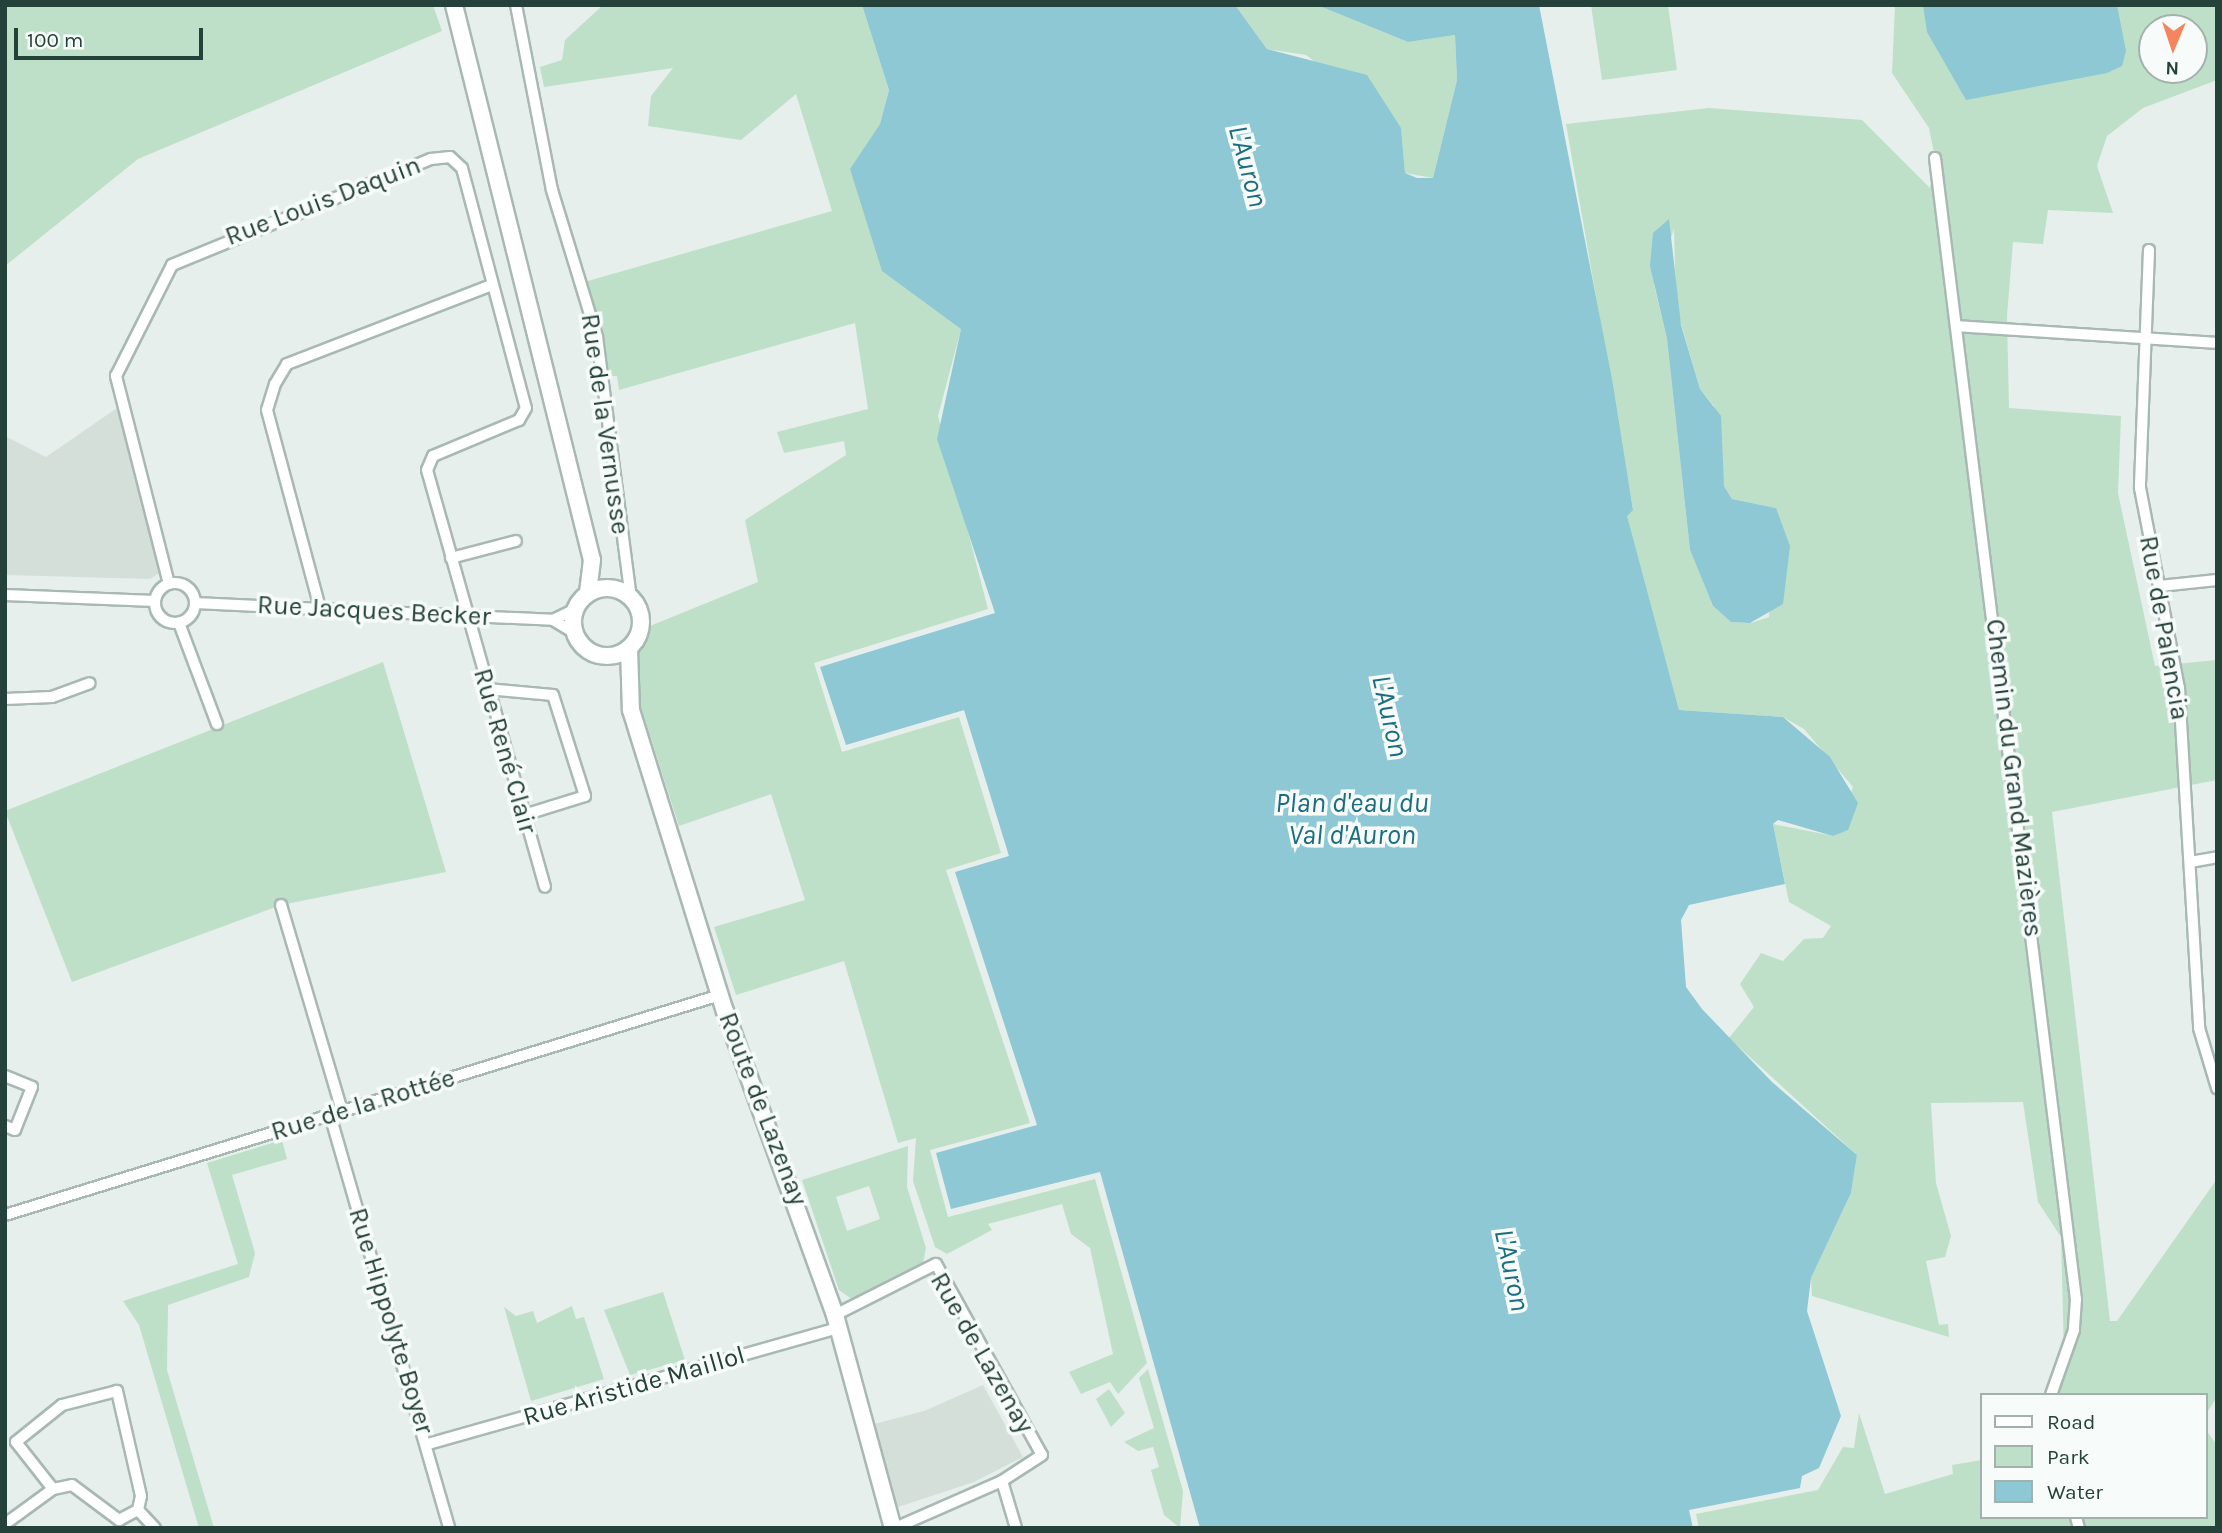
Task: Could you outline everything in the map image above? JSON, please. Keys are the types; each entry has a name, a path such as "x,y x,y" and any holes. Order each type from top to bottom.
{"street":[{"path":"454,5 592,560 588,594 615,589"},
{"name":"Rue de la Vernusse","path":"516,5 552,190 597,337 631,598"},
{"name":"Rue Louis Daquin","path":"169,584 117,376 172,265 431,159 450,158 461,168 526,408 519,420 428,461 465,615"},
{"name":"Chemin du Grand Mazières","path":"1935,158 2077,1299 2074,1330 2052,1393"},
{"name":"Rue de Palencia","path":"2149,250 2140,488 2179,688 2201,1048 2217,1088"},
{"path":"320,608 267,410 275,384 287,364 492,285"},
{"path":"1956,326 2217,343"},
{"path":"451,558 516,541"},
{"path":"592,560 615,589 631,598 642,625 629,649 602,656"},
{"path":"2160,586 2217,580"},
{"path":"155,601 169,584 186,586 195,603 179,623"},
{"name":"Rue Jacques Becker","path":"553,620 576,609 588,594"},
{"path":"5,595 155,601"},
{"path":"155,601 161,618 179,623"},
{"name":"Rue Jacques Becker","path":"195,603 553,620 575,633 585,648 602,656"},
{"path":"575,633 576,609"},
{"name":"Rue René Clair","path":"465,615 545,887"},
{"path":"179,623 217,724"},
{"name":"Route de Lazenay","path":"626,692 629,649"},
{"name":"Route de Lazenay","path":"602,656 626,692 720,995 837,1321 894,1528"},
{"path":"5,699 52,697 90,683"},
{"path":"487,689 553,695 585,796 524,815"},
{"path":"2190,862 2217,857"},
{"path":"281,905 342,1111"},
{"name":"Rue de la Rottée","path":"5,1215 720,995"},
{"path":"5,1076 32,1087 15,1130 5,1126"},
{"name":"Rue Hippolyte Boyer","path":"330,1115 428,1444 449,1528"},
{"name":"Rue de Lazenay","path":"837,1321 936,1264 1042,1455 1002,1481 894,1528"},
{"name":"Rue Aristide Maillol","path":"428,1444 837,1321"},
{"path":"53,1489 16,1442 62,1405 117,1391 141,1496 138,1510"},
{"path":"1002,1481 1016,1528"},
{"path":"5,1524 53,1489 85,1489 119,1520 138,1510"},
{"path":"138,1510 155,1528"}],"shaded area":[{"path":"117,408 161,572 150,579 5,575 5,436 46,457"},
{"path":"983,1385 1023,1457 974,1482 895,1508 874,1424 924,1411"}],"green space":[{"path":"5,5 433,5 442,31 138,159 5,266"},
{"path":"603,5 862,5 889,90 880,124 850,170 961,329 938,416 988,609 814,663 842,752 959,717 1001,853 946,870 1030,1123 930,1150 948,1217 1095,1179 1147,1363 1118,1394 1110,1382 1081,1394 1069,1372 1113,1354 1090,1248 1071,1234 1062,1204 988,1224 992,1230 947,1254 935,1247 913,1181 916,1138 898,1143 844,961 736,995 714,927 805,900 771,794 679,826 640,704 635,656 650,626 758,582 745,520 846,455 844,441 784,453 777,432 868,409 855,323 619,390 617,376 601,377 581,283 832,211 796,94 741,140 648,126 651,96 673,68 544,87 540,67 562,60 565,40"},
{"path":"1235,5 1317,5 1408,42 1455,35 1457,80 1433,178 1405,173 1401,128 1306,55 1267,49"},
{"path":"1591,5 1668,5 1677,70 1602,80"},
{"path":"1895,5 2217,5 2217,80 2208,83 2208,14 2138,14 2138,84 2206,84 2143,108 2107,136 2097,166 2113,213 2048,210 2043,244 2013,242 2007,316 2009,408 2121,416 2118,493 2155,666 2217,660 2217,780 2052,812 2110,1321 2117,1321 2217,1179 2217,1397 2208,1411 2208,1393 2052,1393 2064,1356 2061,1237 2038,1202 2023,1102 1931,1103 1936,1183 1951,1236 1945,1257 1926,1261 1939,1325 1948,1324 1949,1337 1812,1296 1811,1278 1851,1193 1857,1155 1729,1038 1754,1007 1740,984 1761,953 1783,961 1804,939 1823,938 1831,926 1789,902 1773,824 1834,836 1853,787 1804,729 1783,717 1679,710 1626,516 1633,509 1566,124 1709,108 1862,120 1930,188 1935,158 1929,128 1892,73","holes":["1674,229 1676,306 1700,389 1714,406 1724,486 1732,499 1776,508 1769,617 1751,623 1731,622 1713,606 1690,550 1667,339 1654,285"]},
{"path":"383,662 446,872 281,905 72,982 5,811"},
{"path":"282,1140 287,1159 232,1175 255,1253 249,1277 168,1305 167,1370 214,1528 199,1528 139,1325 123,1301 238,1264 207,1163"},
{"path":"908,1146 907,1187 926,1248 923,1263 853,1300 839,1290 802,1180","holes":["869,1186 880,1219 847,1231 836,1197"]},
{"path":"663,1292 685,1360 630,1375 604,1310"},
{"path":"572,1306 576,1319 584,1317 604,1379 531,1401 504,1307 516,1316 533,1311 537,1323"},
{"path":"1148,1369 1183,1491 1180,1528 1164,1515 1151,1470 1159,1467 1153,1447 1138,1451 1124,1442 1154,1428 1139,1378"},
{"path":"1109,1389 1125,1413 1111,1427 1096,1399"},
{"path":"1859,1413 1885,1494 1953,1474 1952,1465 1980,1460 1980,1519 2208,1519 2208,1433 2217,1445 2217,1528 1699,1528 1696,1514 1818,1490 1843,1447 1854,1448"}],"water":[{"name":"Plan d'eau du Val d'Auron","path":"862,5 1235,5 1267,49 1367,75 1401,128 1405,173 1417,178 1433,178 1457,80 1455,35 1408,42 1317,5 1539,5 1612,379 1633,510 1627,516 1679,710 1783,717 1830,757 1858,803 1848,830 1833,836 1778,820 1773,824 1785,884 1689,905 1681,920 1686,987 1702,1009 1772,1082 1857,1155 1851,1193 1811,1278 1807,1311 1841,1416 1819,1468 1802,1476 1800,1488 1689,1510 1693,1528 1200,1528 1100,1172 951,1209 936,1153 1037,1125 955,872 1009,856 964,710 846,745 820,667 995,613 937,439 961,329 882,271 850,169 880,124 889,90"},
{"path":"1923,5 2117,5 2126,51 2122,66 2107,73 1966,100 1927,32"},
{"path":"1669,219 1681,325 1700,389 1721,416 1724,486 1732,499 1776,508 1790,546 1783,604 1750,623 1731,622 1713,606 1690,550 1667,339 1650,266 1653,233"}],"water label":[{"name":"L'Auron","path":"1248,166"},
{"name":"L'Auron","path":"1390,716"},
{"name":"L'Auron","path":"1512,1270"}]}
